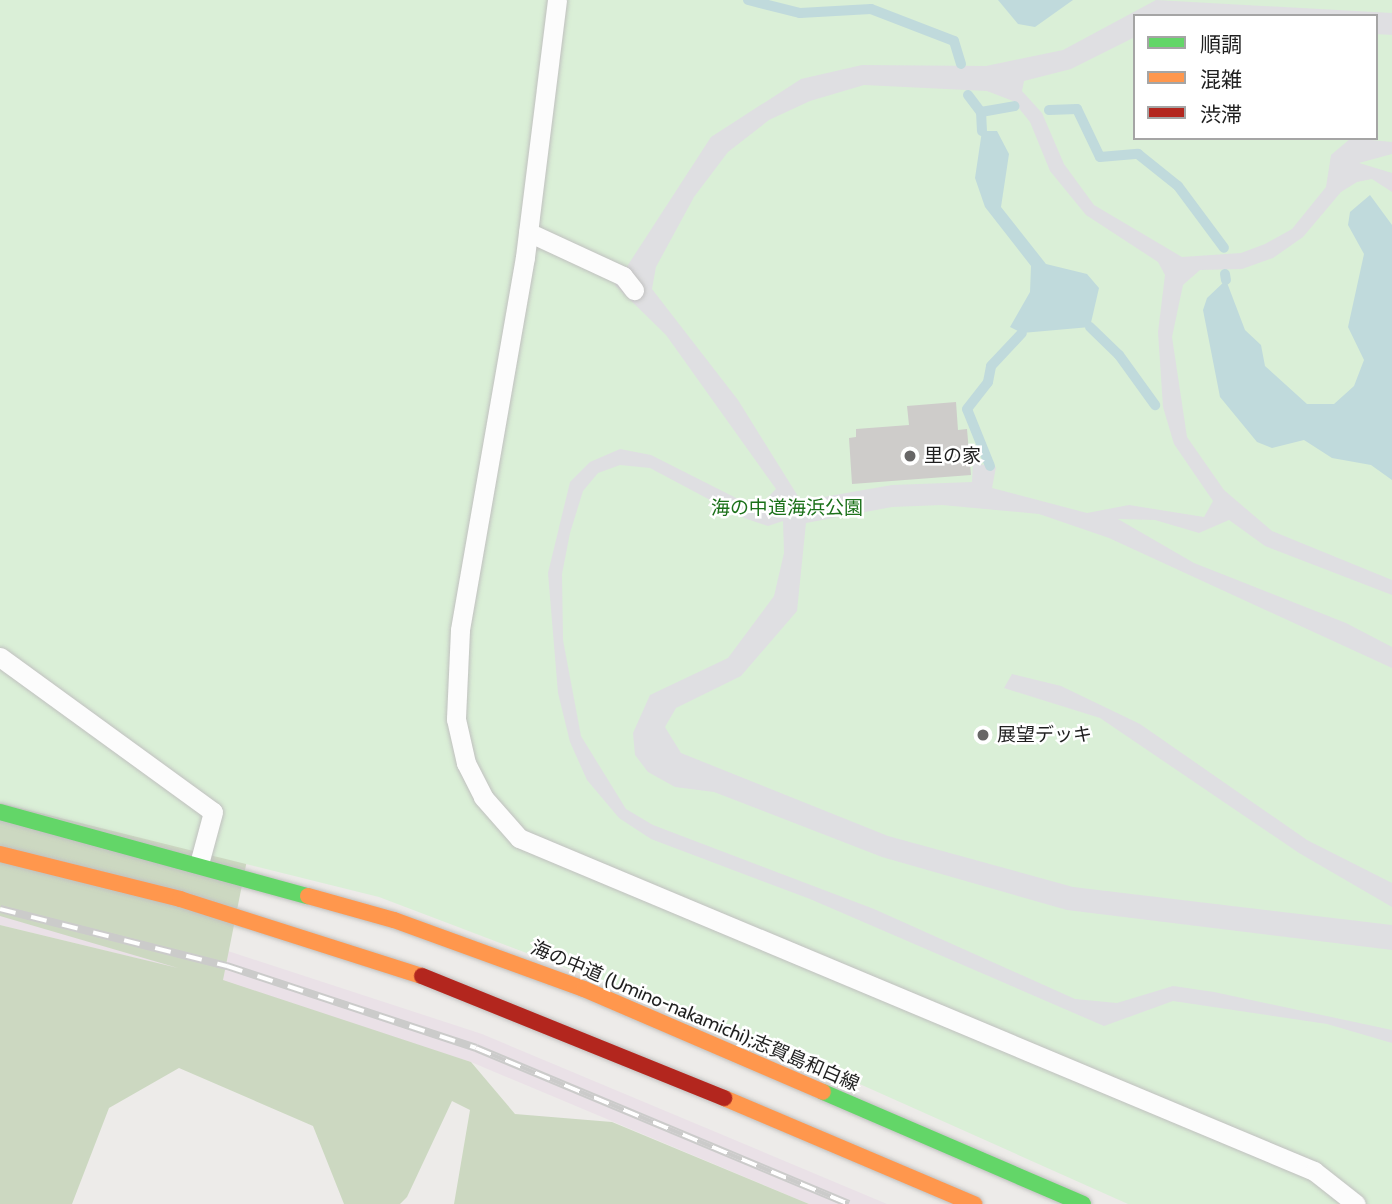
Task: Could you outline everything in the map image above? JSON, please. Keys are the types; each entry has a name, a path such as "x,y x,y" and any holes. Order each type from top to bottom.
{"main road":[{"name":"海の中道 (Umino-nakamichi);志賀島和白線","path":"0,812 199,864 394,920 584,989 1083,1204"},
{"path":"0,854 180,900 376,958 568,1032 974,1204"}],"lane":[{"path":"557,0 528,232 460,630 456,719 466,763 483,797 519,838 1314,1171 1356,1204"},
{"path":"528,232 623,276 634,290"},
{"path":"0,657 213,813 199,864"}],"shaded area":[{"path":"1156,0 1392,13 1392,35 1378,34 1378,14 1133,14 1133,38 1071,69 1024,81 1022,91 1042,113 1064,164 1094,205 1182,257 1241,253 1265,244 1292,229 1326,187 1331,155 1349,140 1392,142 1392,154 1359,163 1392,173 1392,192 1372,179 1357,182 1341,192 1303,237 1273,258 1242,269 1200,270 1183,285 1172,337 1187,437 1224,490 1272,531 1392,580 1392,595 1265,546 1229,520 1199,533 1155,520 1118,519 1194,563 1346,623 1392,647 1392,668 1109,538 1039,514 942,505 892,507 806,523 797,611 741,676 676,708 665,727 681,753 888,836 1073,887 1392,925 1392,950 1067,910 882,857 714,792 675,787 648,772 635,755 633,733 650,695 728,658 774,596 784,553 783,521 768,526 744,518 650,468 620,465 598,473 583,491 570,533 562,574 563,640 581,736 626,809 653,825 874,909 1075,999 1117,1003 1173,986 1214,992 1392,1030 1392,1043 1327,1024 1173,1001 1104,1026 810,899 651,839 619,818 587,780 570,742 558,693 548,573 570,482 590,462 620,449 651,455 748,504 765,500 776,489 666,335 615,285 711,137 801,79 862,65 986,66 1063,50","holes":["864,85 987,91 1013,101 1030,122 1050,171 1086,215 1158,262 1165,275 1158,332 1163,407 1174,444 1213,501 1204,517 1129,505 1087,513 992,488 996,467 973,463 972,482 892,485 801,501 738,400 652,289 656,267 694,197 728,152 769,120 810,101"]},
{"path":"1012,674 1061,686 1140,724 1307,840 1392,883 1392,907 1299,853 1100,718 1004,688"},
{"path":"0,894 231,952 482,1034 887,1204 809,1204 471,1062 140,959 0,925"}],"green space":[{"path":"0,0 253,830 223,980 471,1062 515,1114 612,1122 809,1204 454,1204 470,1110 452,1101 407,1197 400,1204 344,1204 313,1126 179,1068 109,1108 72,1204 0,1204 0,925 178,968 0,916"},
{"name":"海の中道海浜公園","path":"0,0 1392,0 1392,1204 1128,1204 788,1052 379,897 0,803"}],"water":[{"path":"998,0 1073,0 1035,27 1018,24"},
{"path":"982,131 997,131 1009,154 1001,207 1046,264 1087,274 1099,288 1090,327 1022,333 1010,327 1030,292 1031,266 985,207 975,178"},
{"path":"1370,195 1392,225 1392,480 1371,465 1332,458 1304,440 1272,448 1257,442 1220,397 1203,310 1207,298 1226,280 1245,330 1261,345 1265,366 1307,404 1334,404 1354,386 1364,360 1348,327 1364,254 1348,225 1350,212"}],"building":[{"name":"里の家","path":"956,402 958,430 967,429 971,475 852,484 849,438 856,437 856,429 909,425 907,406"}],"waterway":[{"path":"748,0 800,13 871,9 954,41 961,64"},
{"path":"968,95 981,112 982,131"},
{"path":"981,112 1014,106"},
{"path":"1049,110 1077,109 1100,157 1138,154 1178,186 1224,248"},
{"path":"1225,274 1226,280"},
{"path":"1090,327 1119,355 1155,405"},
{"path":"990,466 967,409 988,382 991,366 1022,333"}],"railway":[{"path":"0,909 227,966 476,1048 849,1204"}],"traffic: fast":[{"path":"0,812 308,896"},
{"path":"823,1092 1083,1204"}],"traffic: slow":[{"path":"0,854 180,899 422,976"},
{"path":"308,896 394,920 584,989 823,1092"},
{"path":"724,1098 974,1204"}],"traffic: jam":[{"path":"422,976 724,1098"}],"place":[{"name":"里の家","path":"910,456"},
{"name":"展望デッキ","path":"983,735"}]}
